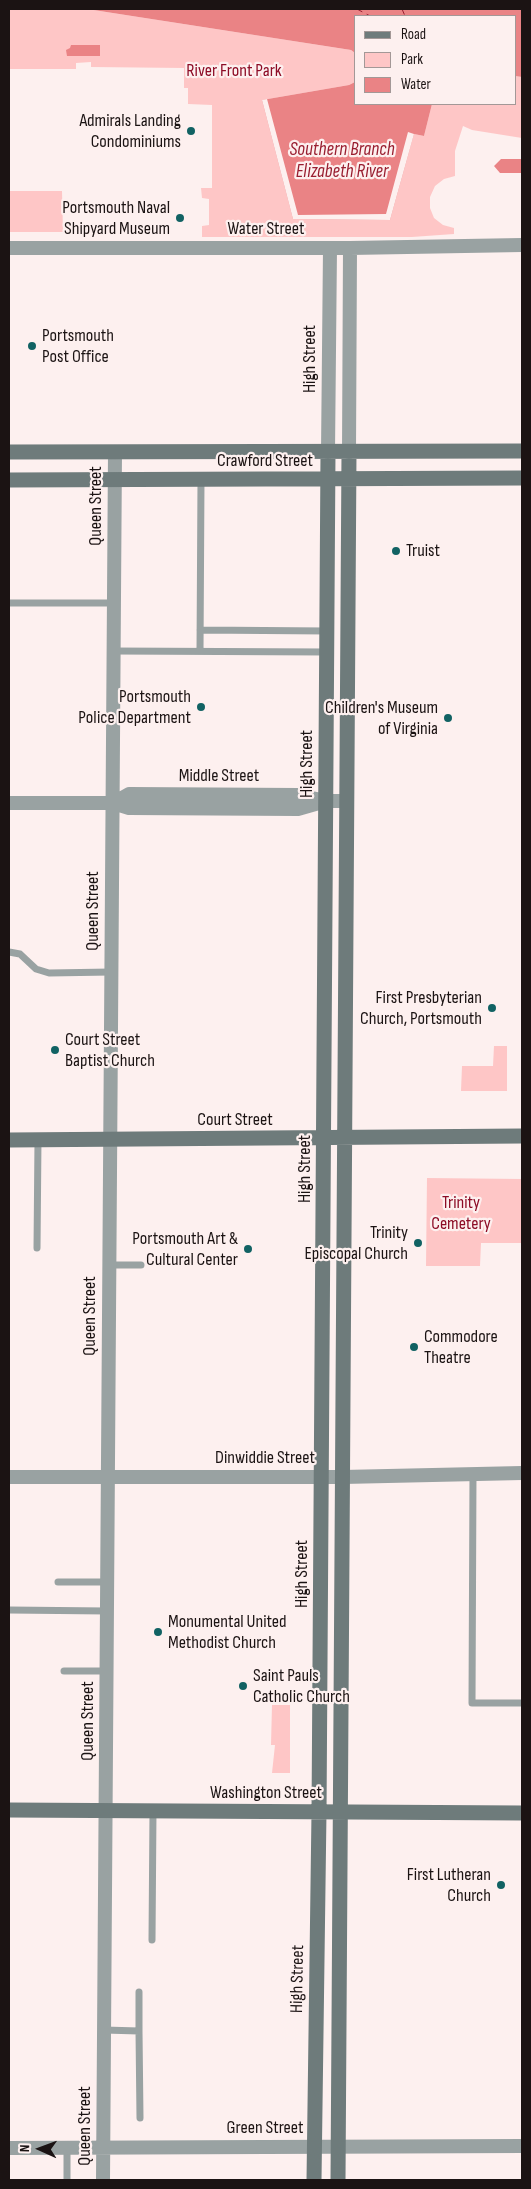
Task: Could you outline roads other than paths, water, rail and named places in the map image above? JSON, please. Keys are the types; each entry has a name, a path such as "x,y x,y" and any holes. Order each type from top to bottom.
{"main road":[{"name":"Crawford Street","path":"9,452 522,451"},
{"name":"High Street","path":"314,2180 320,1812 328,452"},
{"path":"338,2180 349,452"},
{"name":"Crawford Street","path":"9,480 522,478"},
{"name":"Court Street","path":"9,1140 522,1136"},
{"name":"Washington Street","path":"9,1810 522,1813"}],"street":[{"name":"Water Street","path":"9,248 350,248 522,245"},
{"name":"High Street","path":"328,452 330,248"},
{"path":"349,452 350,248"},
{"name":"Queen Street","path":"104,2180 115,452"},
{"name":"Middle Street","path":"9,802 112,803 129,808 298,809 326,801 347,801"},
{"name":"Dinwiddie Street","path":"9,1478 343,1477 522,1473"},
{"name":"Green Street","path":"9,2148 522,2146"}],"lane":[{"path":"200,652 201,480"},
{"path":"9,602 114,603"},
{"path":"200,630 327,631"},
{"path":"113,651 327,652"},
{"path":"9,952 20,954 36,969 49,973 111,972"},
{"path":"37,1248 38,1140"},
{"path":"110,1265 141,1265"},
{"path":"473,1474 472,1703 522,1703"},
{"path":"58,1582 107,1582"},
{"path":"9,1610 107,1611"},
{"path":"64,1671 107,1671"},
{"path":"152,1940 153,1811"},
{"path":"140,1992 140,2118"},
{"path":"104,2030 139,2031"},
{"path":"67,2148 67,2180"}],"water":[{"path":"87,9 522,9 522,77 516,76 516,15 354,15 354,52 351,50"},
{"path":"71,45 100,45 100,56 67,56 66,50"},
{"name":"Southern Branch Elizabeth River","path":"354,82 354,105 432,105 424,136 414,134 390,220 293,219 262,100 349,85"},
{"path":"501,159 522,159 522,173 500,173 494,166"}],"place":[{"name":"Admirals Landing Condominiums","path":"191,131"},
{"name":"Portsmouth Naval Shipyard Museum","path":"180,218"},
{"name":"Portsmouth Post Office","path":"32,346"},
{"name":"Truist","path":"396,551"},
{"name":"Portsmouth Police Department","path":"201,707"},
{"name":"Children's Museum of Virginia","path":"448,718"},
{"name":"First Presbyterian Church, Portsmouth","path":"492,1008"},
{"name":"Court Street Baptist Church","path":"55,1050"},
{"name":"Trinity Episcopal Church","path":"418,1243"},
{"name":"Portsmouth Art & Cultural Center","path":"248,1249"},
{"name":"Commodore Theatre","path":"414,1347"},
{"name":"Monumental United Methodist Church","path":"158,1632"},
{"name":"Saint Pauls Catholic Church","path":"243,1686"},
{"name":"First Lutheran Church","path":"501,1885"}],"park label":[{"name":"River Front Park","path":"234,71"},
{"name":"Trinity Cemetery","path":"461,1213"}]}
